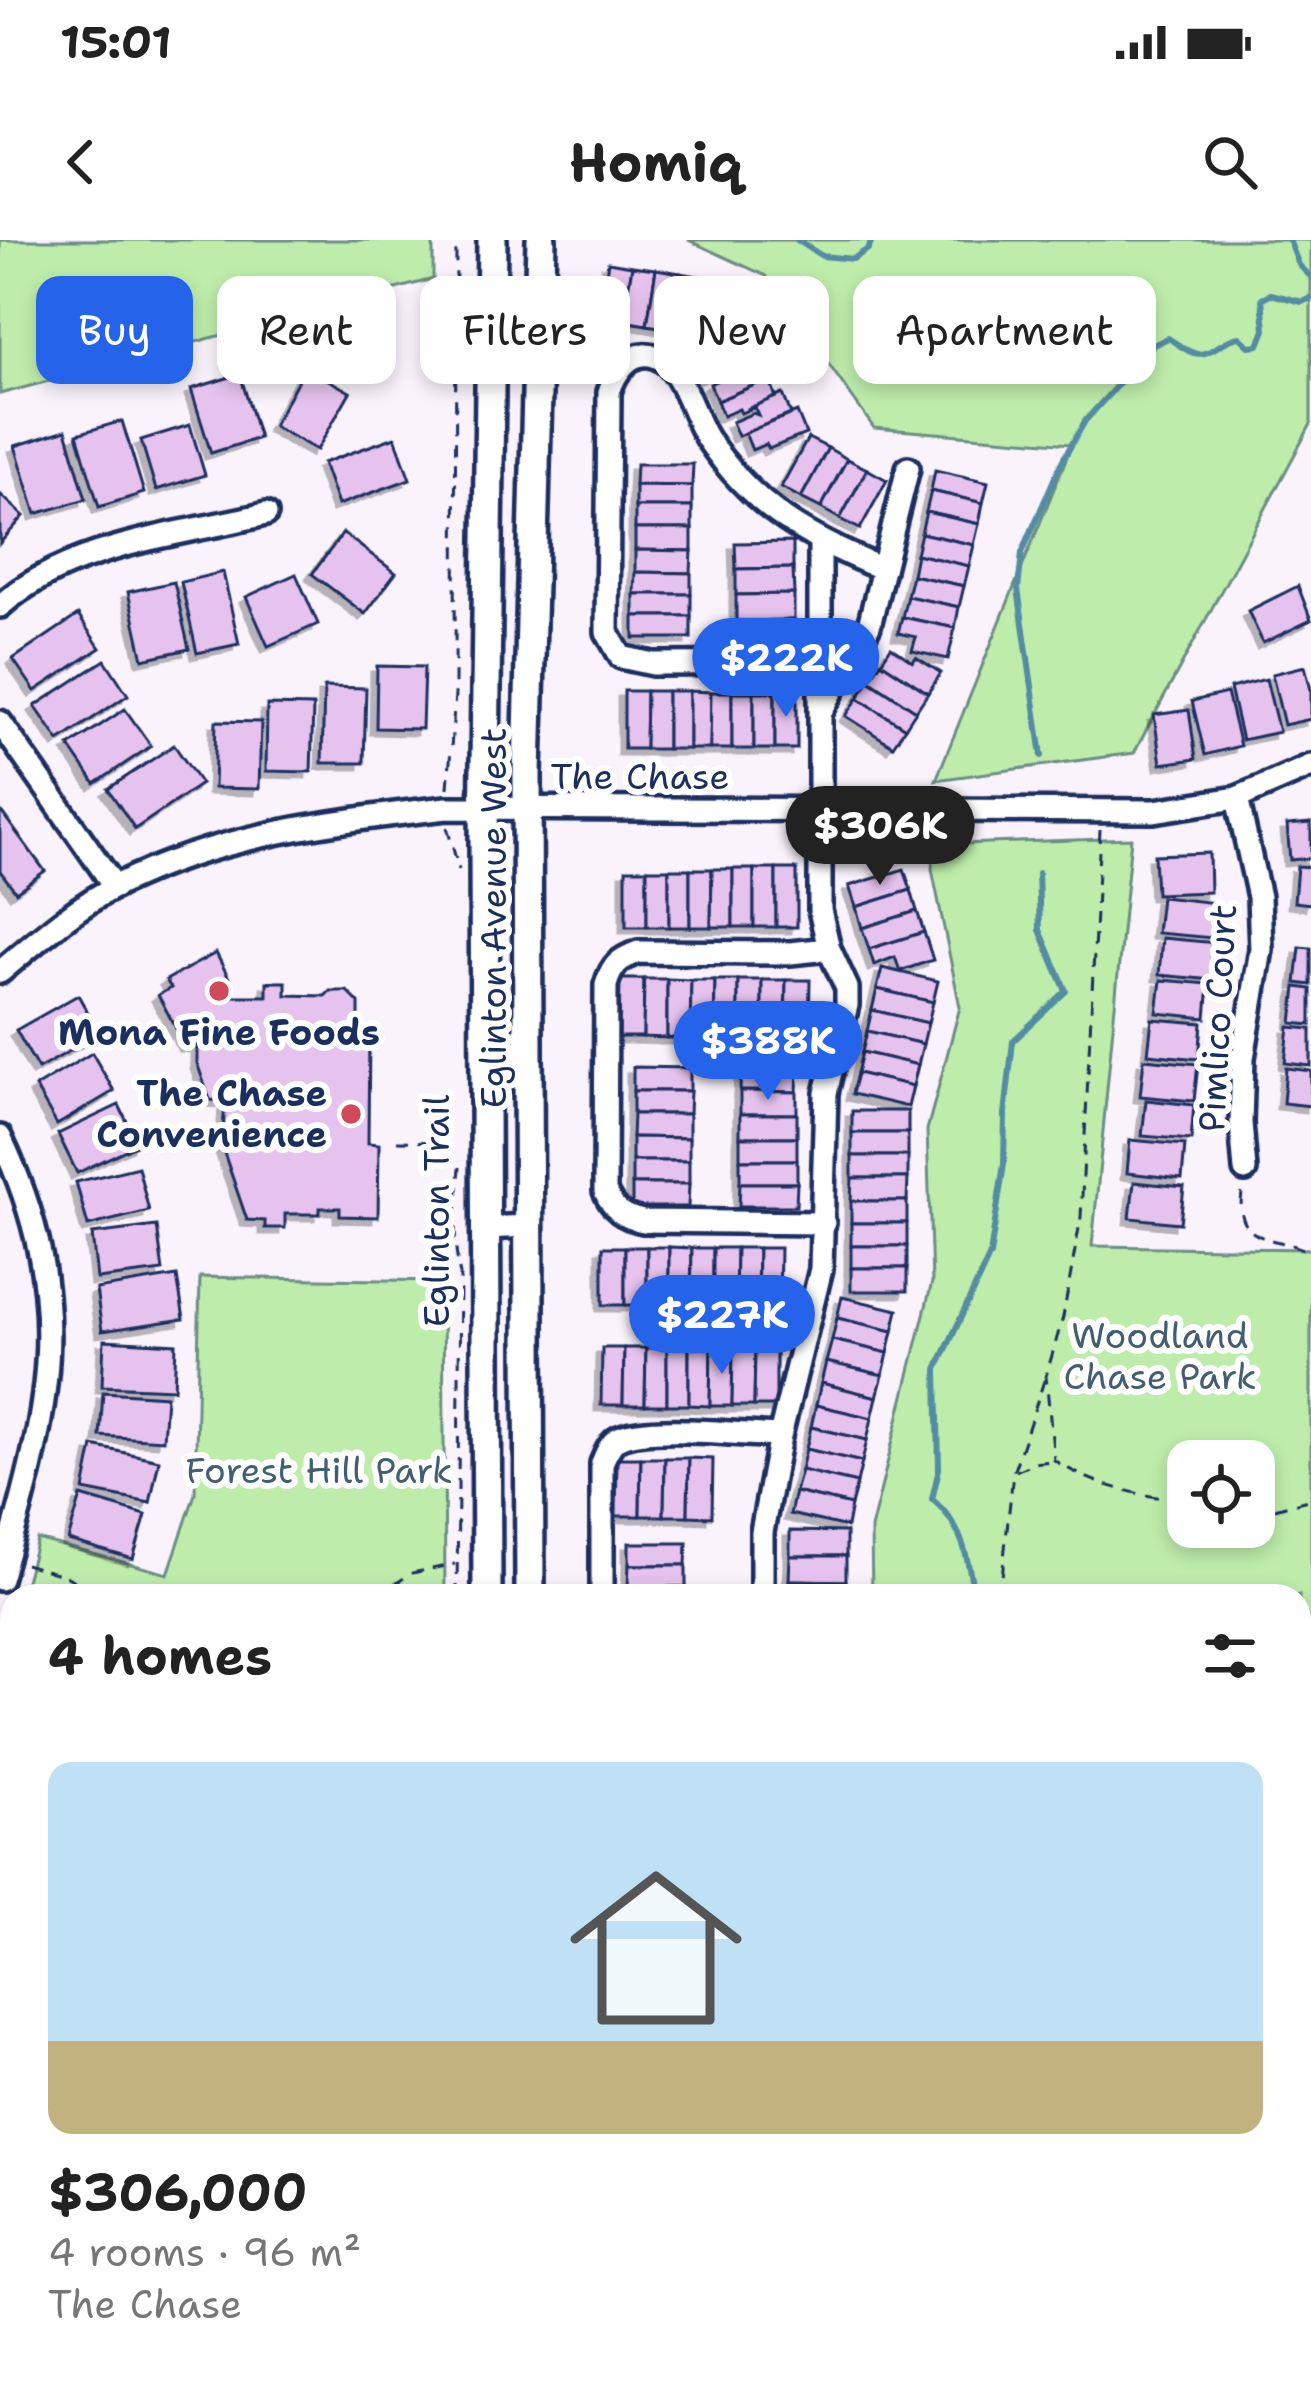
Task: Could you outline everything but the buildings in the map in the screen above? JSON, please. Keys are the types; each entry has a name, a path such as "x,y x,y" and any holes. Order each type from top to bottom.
{"main road":[{"name":"Eglinton Avenue West","path":"487,1584 484,809 492,240"},
{"name":"Eglinton Avenue West","path":"530,1584 527,809 541,240"}],"street":[{"path":"821,663 653,664 621,658 607,632 608,392 614,375 639,356 653,356 668,365 709,441 770,511 820,544 883,568"},
{"path":"821,712 869,626 908,468"},
{"path":"0,606 44,573 74,560 266,514"},
{"path":"761,1584 762,1532 780,1436 821,1268 826,1094 847,1005 847,988 829,949 820,910 820,544"},
{"path":"0,722 115,887"},
{"name":"The Chase","path":"0,972 115,887 204,851 381,815 484,809 1154,812 1237,798 1311,766"},
{"name":"Pimlico Court","path":"1237,798 1258,897 1262,949 1243,1058 1245,1170"},
{"path":"824,1223 643,1222 625,1218 610,1205 605,1191 606,985 611,968 638,952 829,949"},
{"path":"0,1137 26,1199 41,1257 49,1331 42,1428 4,1558"},
{"path":"485,1228 529,1226"},
{"path":"602,1584 602,1463 616,1440 646,1432 780,1436"}],"path":[{"path":"447,790 454,695 456,240"},
{"path":"1001,1584 1012,1473 1046,1376 1076,1256 1085,1182 1100,813"},
{"path":"448,828 462,881"},
{"path":"397,1141 448,1142"},
{"name":"Eglinton Trail","path":"457,1584 460,1275 453,1244 453,1208 460,1151"},
{"path":"1245,1170 1240,1207 1249,1231 1311,1252"},
{"path":"1046,1376 1054,1460"},
{"path":"1012,1473 1054,1460 1079,1477 1167,1498"},
{"path":"1275,1509 1311,1499"},
{"path":"4,1558 81,1584"},
{"path":"396,1584 412,1574 457,1563"}],"green space":[{"path":"0,240 433,240 433,276 420,276 420,282 396,289 396,276 217,276 217,336 193,343 193,276 36,276 38,384 0,394"},
{"path":"688,240 1311,240 1311,424 1134,753 936,780 1072,444 874,428 829,365 829,276 766,276"},
{"name":"Woodland Chase Park","path":"1131,838 1092,1246 1311,1249 1311,1584 872,1584 871,1529 932,1282 927,1130 960,1007 932,869 934,845"},
{"name":"Forest Hill Park","path":"200,1277 443,1281 445,1584 25,1584 37,1539 168,1574 195,1494"}],"waterway":[{"path":"797,240 822,256 853,259 872,240"},
{"path":"1289,240 1299,265 1311,277"},
{"path":"1042,756 1018,589 1022,553 1085,421 1153,345 1168,338 1200,354 1240,337 1249,346 1259,345 1265,330 1262,298 1271,294 1302,302 1311,298"},
{"path":"972,1584 957,1531 932,1499 939,1469 937,1369 990,1255 1004,1164 1013,1041 1066,991 1040,930 1038,873"}],"place":[{"name":"Mona Fine Foods","path":"219,991"},
{"name":"The Chase Convenience","path":"351,1114"}]}
